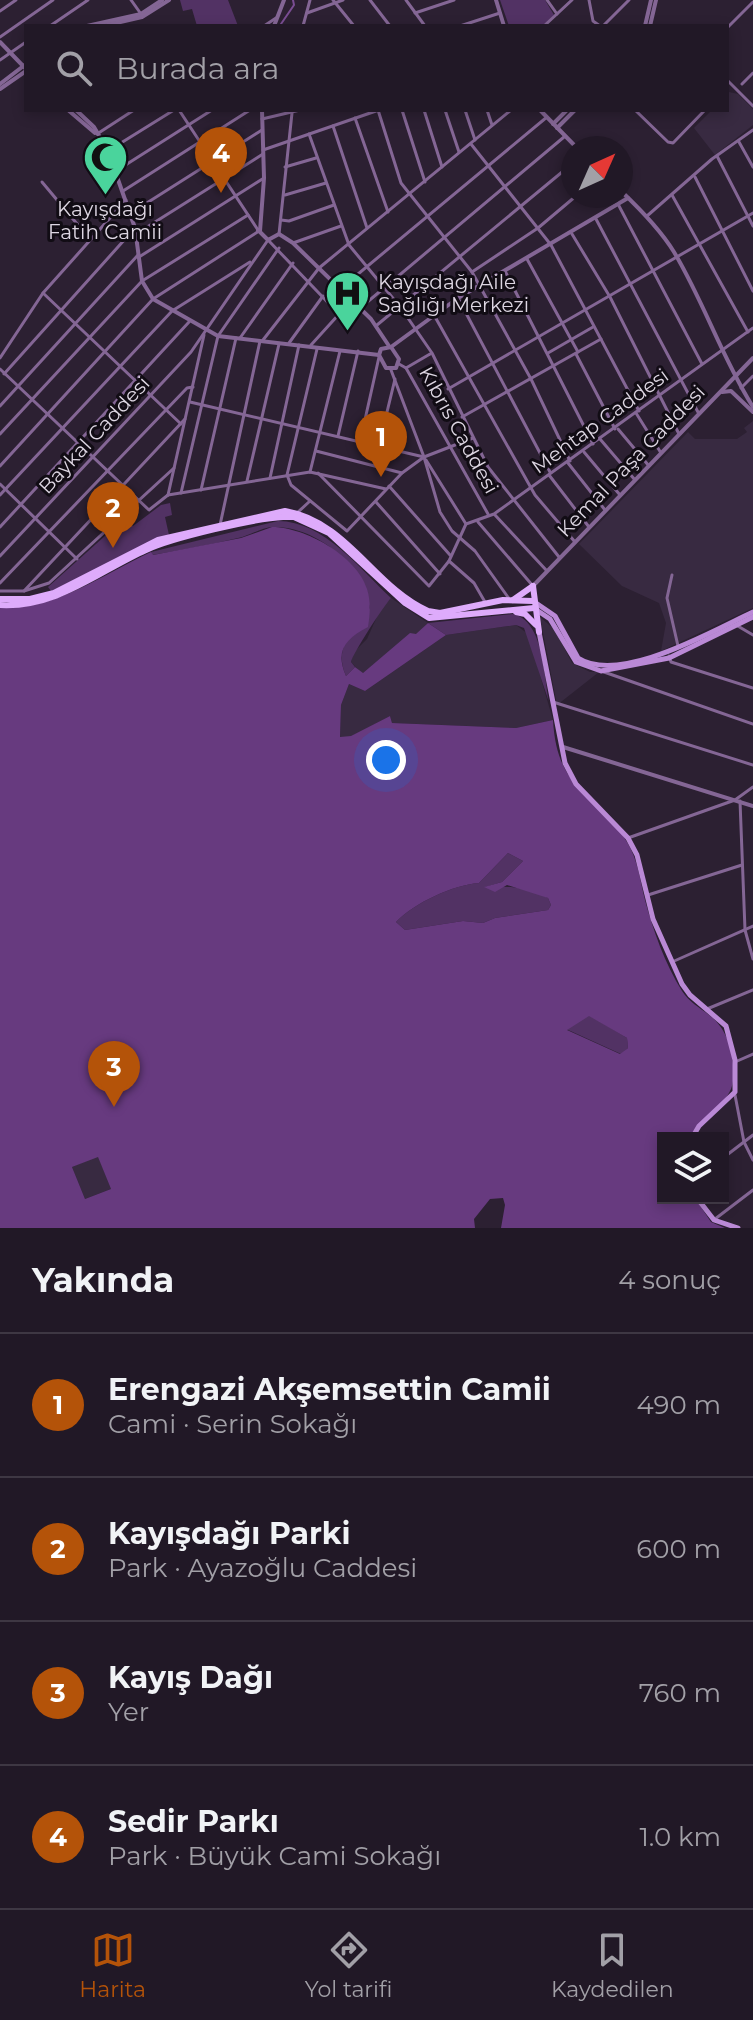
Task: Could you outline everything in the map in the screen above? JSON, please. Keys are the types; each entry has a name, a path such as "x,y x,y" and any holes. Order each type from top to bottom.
{"main road":[{"path":"0,602 54,593 148,543 270,513 297,513 337,533 403,594 428,611 440,613 485,603 524,600 535,612 550,619 576,662 601,671 669,654 753,614"},
{"path":"0,602 20,605 54,599 157,546 294,517 329,533 422,615 439,618 506,610 555,616 573,652 592,665 669,654 678,646 736,625 753,614"},
{"path":"512,600 533,586"},
{"path":"533,586 560,746 576,784 628,838 637,855 653,919 672,962 690,995 726,1026 735,1062 735,1092 698,1132"},
{"path":"524,600 525,592"},
{"path":"506,610 525,614 535,612"},
{"path":"702,1204 714,1220 738,1228"}],"street":[{"path":"0,11 16,0"},
{"path":"0,86 24,69 0,39 53,0"},
{"path":"53,24 88,0"},
{"path":"131,0 142,16 143,24"},
{"path":"98,24 142,16 162,0"},
{"path":"111,24 142,16 169,0"},
{"path":"274,24 284,0"},
{"path":"304,24 310,0"},
{"path":"333,0 352,24"},
{"path":"307,13 343,0"},
{"path":"370,0 388,24"},
{"path":"406,0 423,24"},
{"path":"415,13 454,0"},
{"path":"496,0 503,24"},
{"path":"547,0 557,14"},
{"path":"548,22 572,0"},
{"path":"589,0 593,21 598,24"},
{"path":"603,24 629,0"},
{"path":"648,24 654,0"},
{"path":"729,26 753,2"},
{"path":"466,24 500,13"},
{"path":"267,24 276,18"},
{"path":"0,60 24,44"},
{"path":"742,84 753,73"},
{"path":"729,85 753,106"},
{"path":"70,112 97,134"},
{"path":"78,112 108,151 131,213 142,281 153,299 218,336 380,354 458,298 612,208"},
{"path":"97,134 131,112"},
{"path":"108,151 173,112"},
{"path":"178,112 259,231 294,263 338,313"},
{"path":"116,171 209,112"},
{"path":"123,191 247,112"},
{"path":"259,231 264,178 262,112"},
{"path":"262,119 287,112"},
{"path":"279,234 291,112"},
{"path":"4,374 135,231 224,179 263,152 372,112"},
{"path":"379,112 401,183 472,272 531,379 569,462 605,510"},
{"path":"403,112 425,182"},
{"path":"425,112 442,167"},
{"path":"446,112 459,153"},
{"path":"466,112 475,140"},
{"path":"488,112 493,126"},
{"path":"220,525 262,340 308,278 508,112"},
{"path":"542,112 565,136"},
{"path":"555,126 566,112"},
{"path":"555,126 572,112"},
{"path":"637,112 668,142 673,143 703,112"},
{"path":"339,290 547,117"},
{"path":"355,118 388,213"},
{"path":"333,126 367,230"},
{"path":"131,213 262,130"},
{"path":"647,216 717,156 753,130"},
{"path":"309,134 349,245 401,308 432,353 473,438 513,501 560,557"},
{"path":"359,309 561,139"},
{"path":"739,141 753,167"},
{"path":"471,144 551,245 661,453"},
{"path":"717,156 751,214 753,226"},
{"path":"285,167 317,157"},
{"path":"378,327 561,173"},
{"path":"695,176 753,291"},
{"path":"0,406 139,256 264,178"},
{"path":"42,182 83,231"},
{"path":"285,195 326,183"},
{"path":"672,195 748,332"},
{"path":"0,358 43,293 126,200"},
{"path":"633,203 647,216 676,257 734,378 753,409"},
{"path":"281,220 289,221 334,205"},
{"path":"472,272 538,228 562,208"},
{"path":"620,208 702,365"},
{"path":"448,389 751,214"},
{"path":"0,434 142,281 248,215"},
{"path":"596,219 699,414"},
{"path":"293,243 341,226"},
{"path":"0,466 153,299 259,231"},
{"path":"268,240 279,234"},
{"path":"279,234 293,243 378,327 399,364 391,369"},
{"path":"572,234 610,297 679,434"},
{"name":"Baykal Caddesi","path":"0,556 151,395 205,331 268,240"},
{"path":"181,493 218,336 279,248"},
{"path":"0,495 172,311 254,259"},
{"path":"527,259 616,428 649,466"},
{"path":"201,490 238,338 294,263"},
{"path":"505,271 593,444"},
{"path":"43,293 181,424"},
{"path":"289,343 323,296"},
{"path":"458,298 550,474 589,527"},
{"path":"311,345 350,302"},
{"path":"434,315 531,488 575,542"},
{"path":"0,527 189,322"},
{"path":"548,353 594,326"},
{"path":"360,442 380,354 378,327"},
{"name":"Mehtap Caddesi","path":"466,524 477,522 513,501 753,328"},
{"path":"166,496 205,331"},
{"path":"462,417 601,339"},
{"path":"247,481 279,342"},
{"path":"270,478 299,344"},
{"path":"318,346 287,475 291,485 347,531 402,473 424,457 473,438"},
{"path":"310,472 341,349"},
{"path":"338,436 358,351"},
{"path":"406,368 432,353"},
{"path":"380,354 395,379 424,457 440,512 512,600"},
{"name":"Kemal Paşa Caddesi","path":"533,586 753,358"},
{"name":"Kıbrıs Caddesi","path":"399,364 406,368 491,514 547,571"},
{"path":"0,369 149,510 166,496 247,481 318,473 388,487 450,556"},
{"path":"741,388 752,378"},
{"path":"379,446 395,379"},
{"path":"0,583 187,388 193,387"},
{"path":"719,393 731,391 753,409"},
{"path":"190,402 424,457 466,524 449,561 429,586 424,585 318,473"},
{"path":"24,591 185,419"},
{"path":"600,439 635,480"},
{"path":"316,451 402,473"},
{"path":"584,451 620,495"},
{"path":"0,591 24,591 49,583 174,468"},
{"path":"0,484 77,559"},
{"path":"375,500 440,574"},
{"path":"297,513 310,501"},
{"path":"477,522 533,586"},
{"path":"449,561 474,583 485,603"},
{"path":"672,575 667,598 678,646"},
{"path":"736,625 753,635"},
{"path":"669,654 671,662 753,688"},
{"path":"601,671 753,724"},
{"path":"553,702 753,765"},
{"path":"560,746 753,806"},
{"path":"628,838 737,801 753,787"},
{"path":"737,801 745,930 753,959"},
{"path":"648,895 742,865"},
{"path":"672,962 753,926"},
{"path":"707,1009 753,990"},
{"path":"735,1062 753,1054"},
{"path":"735,1092 744,1142 753,1160"},
{"path":"729,1153 753,1135"},
{"path":"714,1220 753,1190"}],"shaded area":[{"path":"180,0 228,0 237,24 196,24 192,9 183,11"},
{"path":"500,0 545,0 554,15 545,24 508,24"},
{"path":"729,92 738,94 753,109 753,125 715,155 694,128 710,112 729,112"},
{"path":"753,421 753,608 661,651 666,623 659,603 622,586 579,544 688,432 695,439 737,439 747,432 744,428"},
{"path":"170,503 172,515 165,517 169,535 65,586 51,591 48,587 125,518 133,526 161,505"},
{"path":"278,521 295,523 326,538 391,598 357,649 351,662 355,667 346,676 343,648 370,608 358,577 335,551 321,541 290,528 273,527 206,545 152,555 151,552"},
{"path":"272,527 299,532 328,546 353,565 367,589 369,599 368,627 348,641 342,653 346,676 355,667 363,673 410,633 416,634 428,623 446,635 365,691 349,684 341,705 340,737 351,736 390,716 392,723 516,728 553,720 556,744 571,778 616,825 631,849 656,935 676,981 688,998 716,1021 729,1044 733,1081 727,1097 693,1132 657,1132 657,1204 699,1204 711,1222 725,1228 501,1228 505,1205 503,1198 490,1199 474,1219 475,1228 0,1228 0,608 21,607 60,597 151,552 153,555 241,538","holes":["508,853 523,861 502,882 484,887 495,892 507,885 548,898 551,905 548,910 495,918 483,923 463,921 405,930 396,922 434,896 479,883","589,1016 627,1038 628,1048 620,1054 567,1030","98,1157 111,1189 85,1199 72,1167"]},
{"path":"391,598 428,623 362,674 351,662 354,652 367,639 380,610"},
{"path":"513,614 531,627 537,638 549,702 524,628 516,625 446,635 428,623"},
{"path":"540,617 555,630 572,663 590,672 599,672 557,705"},
{"path":"516,625 528,634 553,720 516,728 392,723 390,716 350,737 340,738 341,705 349,684 365,691 446,635"},
{"path":"508,853 523,861 502,882 485,887 517,888 540,895 548,898 551,905 548,910 495,918 483,923 463,921 405,930 396,922 434,896 479,883"},
{"path":"589,1015 627,1038 628,1048 621,1054 566,1029"},
{"path":"98,1156 111,1189 85,1199 72,1167"}],"waterway":[{"path":"281,24 294,5 293,0"}],"place":[{"name":"Sedir Parkı","path":"221,193"},
{"name":"Kayışdağı Fatih Camii","path":"105,196"},
{"name":"Kayışdağı Aile Sağlığı Merkezi","path":"347,333"},
{"name":"Erengazi Akşemsettin Camii","path":"381,477"},
{"name":"Kayışdağı Parki","path":"113,548"},
{"name":"Kayış Dağı","path":"114,1107"}]}
